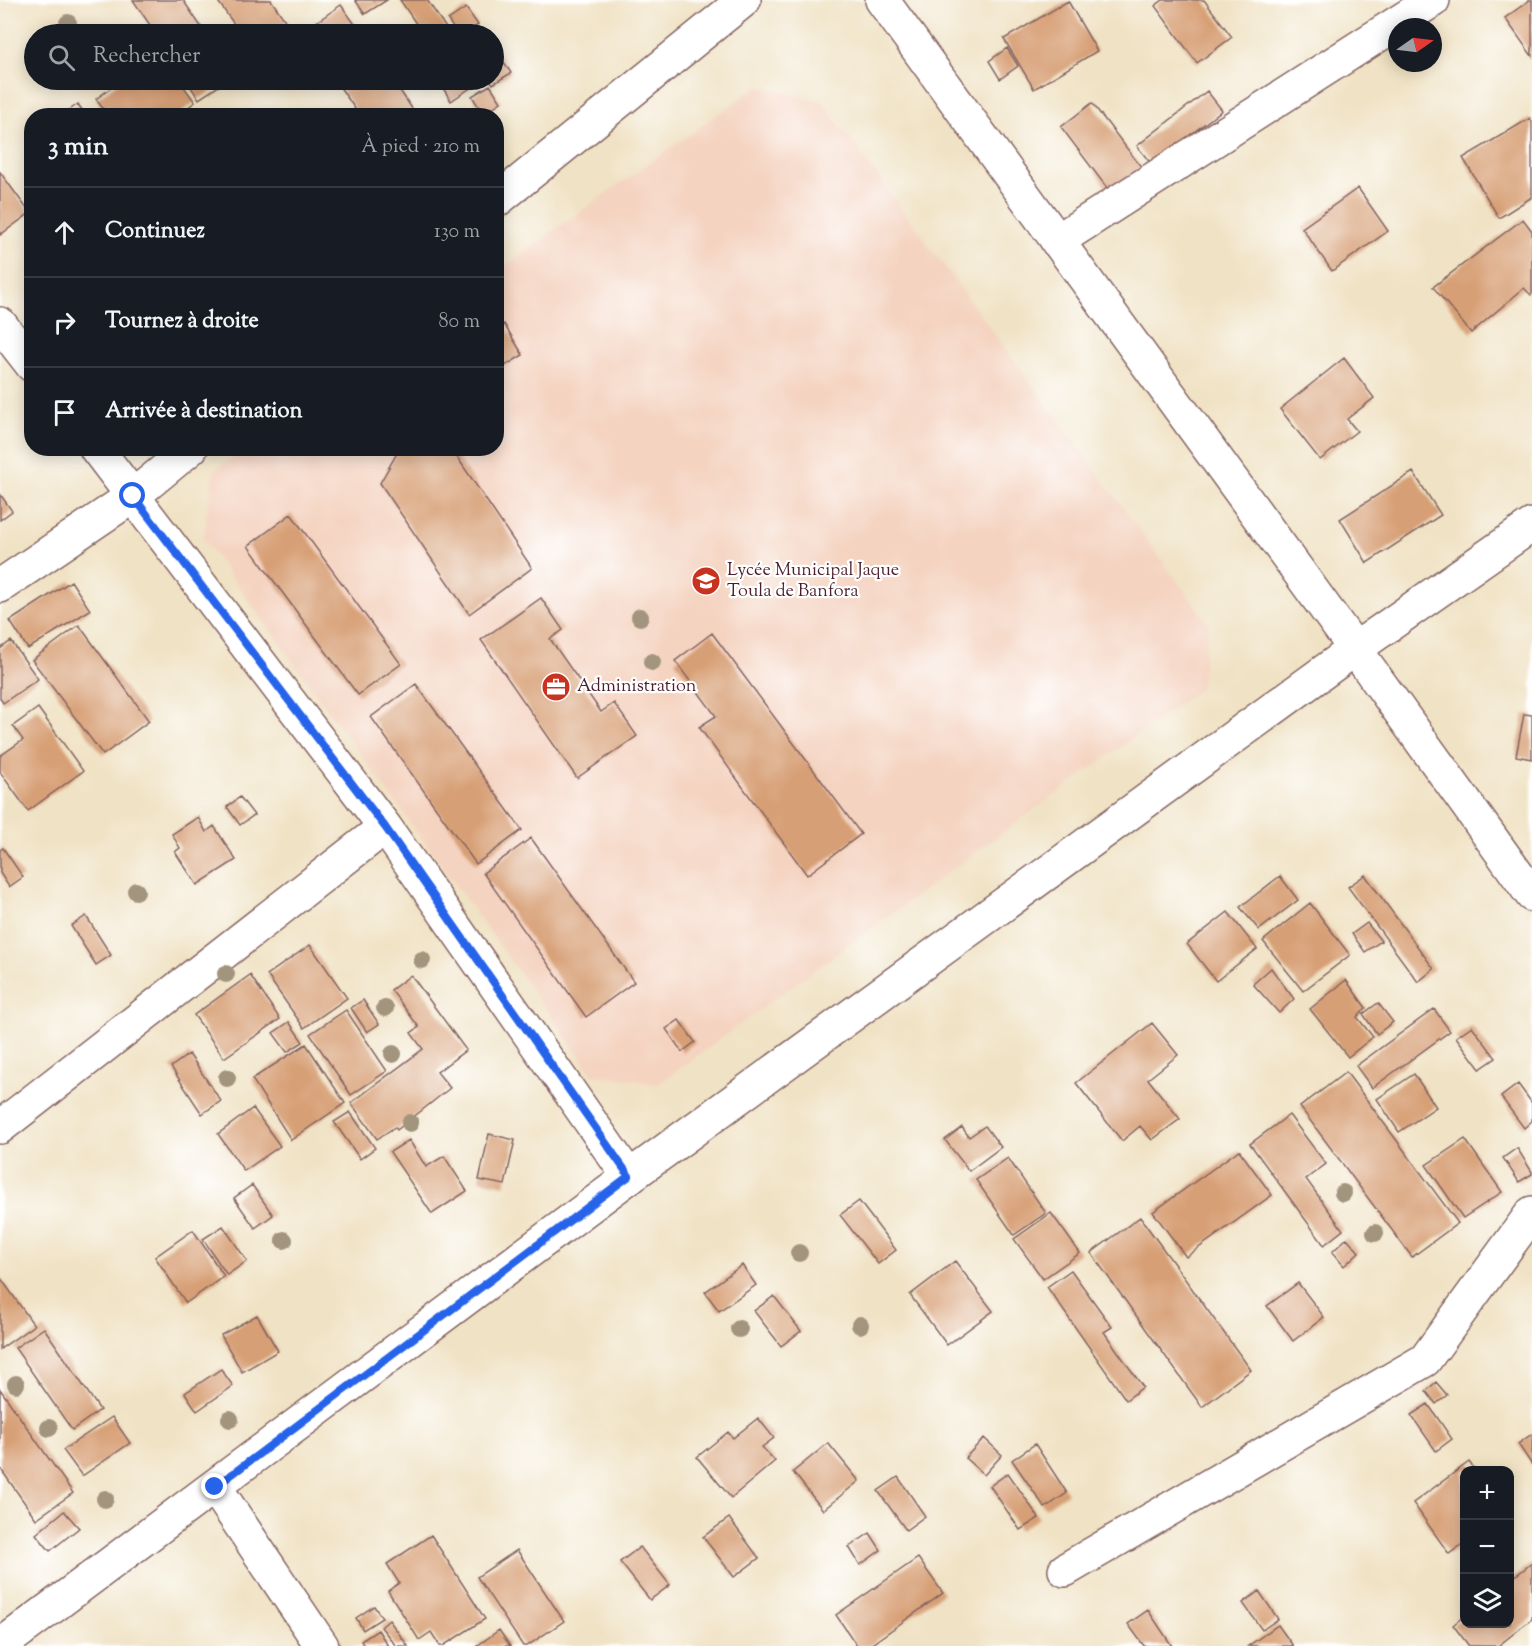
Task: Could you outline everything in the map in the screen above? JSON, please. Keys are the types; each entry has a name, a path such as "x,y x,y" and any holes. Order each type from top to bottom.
{"street":[{"path":"504,195 744,0"},
{"path":"882,0 1532,895"},
{"path":"1057,241 1433,0"},
{"path":"0,324 24,354"},
{"path":"102,456 385,827 629,1176"},
{"path":"0,586 133,496 182,456"},
{"path":"0,1646 629,1176 1355,649 1532,525"},
{"path":"0,1126 385,827"},
{"path":"1065,1570 1425,1360 1532,1213"},
{"path":"215,1487 322,1646"}],"shaded area":[{"name":"Lycée Municipal Jaque Toula de Banfora","path":"758,86 823,102 1209,624 1200,689 658,1084 593,1074 203,538 214,470 234,456 504,456 504,266"}],"building":[{"path":"133,0 183,0 199,24 149,24"},
{"path":"217,0 271,0 288,24 234,24"},
{"path":"355,0 387,0 365,14"},
{"path":"400,0 427,0 443,24 416,24"},
{"path":"1163,0 1204,0 1232,37 1197,63 1155,6"},
{"path":"1532,0 1532,56 1505,18"},
{"path":"1068,1 1097,51 1034,89 1004,39"},
{"path":"341,5 355,24 314,24"},
{"path":"466,8 477,24 451,24 448,20"},
{"path":"1007,48 1018,66 1000,79 989,61"},
{"path":"504,62 511,73 504,77"},
{"path":"108,90 186,90 195,102 187,108 102,108 96,99"},
{"path":"193,90 213,90 199,99"},
{"path":"342,90 400,90 412,108 354,108"},
{"path":"444,90 468,90 451,101"},
{"path":"482,90 493,90 501,102 492,108 479,108 472,96"},
{"path":"1207,91 1222,110 1152,165 1137,146"},
{"path":"1092,103 1142,168 1110,192 1061,127"},
{"path":"1530,118 1532,122 1532,197 1499,218 1463,158"},
{"path":"0,172 24,205 24,217 0,235"},
{"path":"1358,188 1388,231 1332,271 1302,228"},
{"path":"1523,219 1532,231 1532,294 1524,288 1471,333 1433,287"},
{"path":"504,324 523,355 504,366"},
{"path":"1344,358 1374,398 1347,419 1357,431 1320,460 1280,409"},
{"path":"395,456 456,456 532,568 469,614 380,483"},
{"path":"1413,472 1441,515 1367,563 1340,519"},
{"path":"0,494 12,511 0,520"},
{"path":"291,514 401,664 358,695 248,546"},
{"path":"71,581 90,610 28,649 10,621"},
{"path":"541,598 563,630 550,639 601,712 614,703 637,736 577,778 481,640"},
{"path":"79,625 149,721 103,755 32,660"},
{"path":"712,633 861,834 807,875 699,727 716,716 675,661"},
{"path":"11,641 38,679 3,703 0,698 0,649"},
{"path":"416,684 522,830 476,864 371,717"},
{"path":"38,708 83,771 28,811 0,772 0,756 23,740 13,726"},
{"path":"1524,714 1532,715 1532,759 1516,756"},
{"path":"240,797 254,815 240,825 227,807"},
{"path":"198,817 206,832 214,826 236,860 197,885 175,852 180,848 172,834"},
{"path":"531,838 634,982 586,1017 483,873"},
{"path":"3,848 23,877 9,887 0,873 0,850"},
{"path":"1365,875 1434,969 1418,982 1348,887"},
{"path":"1280,876 1298,900 1259,930 1240,907"},
{"path":"1310,903 1350,955 1303,991 1263,941"},
{"path":"1228,912 1257,949 1216,981 1187,944"},
{"path":"86,916 111,955 96,965 71,926"},
{"path":"1367,923 1381,941 1365,952 1352,934"},
{"path":"310,945 347,998 304,1028 267,975"},
{"path":"1271,968 1294,999 1279,1013 1253,984"},
{"path":"250,975 280,1019 224,1058 194,1015"},
{"path":"411,975 466,1050 437,1072 450,1088 397,1130 395,1127 377,1139 351,1103 423,1049 411,1033 419,1027 391,990"},
{"path":"1346,980 1366,1008 1357,1017 1373,1037 1348,1057 1310,1009"},
{"path":"363,1000 379,1024 367,1032 351,1008"},
{"path":"1378,1003 1393,1022 1377,1034 1363,1014"},
{"path":"1434,1009 1450,1031 1372,1088 1356,1066"},
{"path":"346,1010 387,1071 351,1095 310,1034"},
{"path":"679,1020 695,1042 682,1052 666,1029"},
{"path":"289,1022 303,1042 287,1052 273,1033"},
{"path":"1152,1023 1178,1055 1148,1079 1180,1119 1152,1140 1140,1126 1122,1141 1076,1083"},
{"path":"1472,1026 1496,1058 1480,1069 1456,1037"},
{"path":"306,1044 345,1103 291,1140 252,1079"},
{"path":"189,1054 221,1101 202,1114 171,1067"},
{"path":"1346,1072 1458,1223 1412,1257 1300,1107"},
{"path":"1414,1074 1436,1107 1399,1132 1377,1099"},
{"path":"1518,1084 1532,1103 1532,1121 1524,1128 1501,1097"},
{"path":"253,1108 280,1146 244,1171 218,1134"},
{"path":"350,1112 375,1148 360,1159 334,1122"},
{"path":"1289,1115 1326,1164 1306,1179 1343,1230 1324,1245 1250,1144"},
{"path":"985,1126 1001,1147 969,1171 945,1140 962,1127 969,1137"},
{"path":"489,1134 515,1140 505,1185 479,1180"},
{"path":"1465,1139 1502,1192 1463,1218 1426,1165"},
{"path":"409,1140 426,1167 444,1156 467,1191 432,1214 390,1152"},
{"path":"1517,1148 1532,1172 1519,1182 1503,1158"},
{"path":"1239,1150 1272,1195 1186,1257 1153,1212"},
{"path":"1008,1158 1046,1213 1014,1235 976,1180"},
{"path":"252,1185 273,1215 255,1228 234,1198"},
{"path":"859,1201 896,1250 878,1264 840,1215"},
{"path":"1051,1213 1080,1253 1043,1279 1014,1239"},
{"path":"1140,1217 1251,1370 1202,1407 1091,1253"},
{"path":"223,1226 247,1261 227,1275 203,1239"},
{"path":"193,1230 224,1276 186,1303 155,1257"},
{"path":"1347,1238 1359,1252 1344,1266 1332,1252"},
{"path":"955,1261 993,1311 947,1345 910,1295"},
{"path":"742,1265 756,1285 719,1311 705,1292"},
{"path":"1071,1270 1112,1327 1104,1332 1143,1387 1126,1400 1047,1287"},
{"path":"0,1277 34,1325 0,1349"},
{"path":"1298,1283 1324,1317 1293,1341 1267,1306"},
{"path":"774,1296 801,1331 781,1346 754,1311"},
{"path":"257,1315 278,1351 242,1372 221,1335"},
{"path":"44,1328 100,1410 72,1430 15,1348"},
{"path":"221,1369 233,1386 197,1411 185,1393"},
{"path":"1436,1382 1447,1395 1436,1404 1426,1391"},
{"path":"0,1389 73,1493 36,1519 0,1468"},
{"path":"1428,1404 1452,1439 1436,1451 1411,1415"},
{"path":"112,1417 130,1443 82,1476 63,1450"},
{"path":"758,1418 774,1438 762,1447 775,1461 731,1498 697,1457 728,1432 733,1438"},
{"path":"1532,1434 1532,1465 1518,1444"},
{"path":"984,1438 1002,1455 984,1475 965,1458"},
{"path":"828,1443 859,1481 823,1510 793,1472"},
{"path":"1035,1444 1067,1493 1045,1508 1012,1460"},
{"path":"1460,1469 1460,1546 1449,1554 1413,1503"},
{"path":"1008,1473 1039,1518 1020,1530 990,1486"},
{"path":"898,1477 925,1516 906,1530 878,1491"},
{"path":"64,1511 79,1528 50,1551 36,1534"},
{"path":"729,1518 759,1558 734,1577 703,1537"},
{"path":"870,1533 881,1550 860,1565 849,1547"},
{"path":"431,1535 485,1619 443,1646 440,1646 431,1632 419,1640 388,1591 399,1583 387,1564"},
{"path":"640,1547 670,1585 650,1600 620,1562"},
{"path":"517,1550 564,1621 527,1646 523,1646 477,1577"},
{"path":"918,1558 943,1593 869,1646 857,1646 836,1615"},
{"path":"1532,1563 1532,1619 1498,1646 1469,1646 1453,1625 1460,1619 1460,1628 1514,1628 1514,1577"},
{"path":"1259,1591 1278,1619 1262,1630 1243,1603"},
{"path":"374,1606 382,1618 363,1630 356,1618"},
{"path":"1148,1610 1172,1646 1144,1646 1128,1624"},
{"path":"389,1620 408,1646 396,1646 381,1627"},
{"path":"1278,1625 1293,1646 1248,1646"},
{"path":"378,1630 388,1646 364,1646 361,1641"},
{"path":"499,1630 510,1646 477,1646"}],"place":[{"name":"Lycée Municipal Jaque Toula de Banfora","path":"706,581"},
{"name":"Administration","path":"556,687"}],"route":[{"path":"133,496 385,827 629,1176 215,1487"}]}
